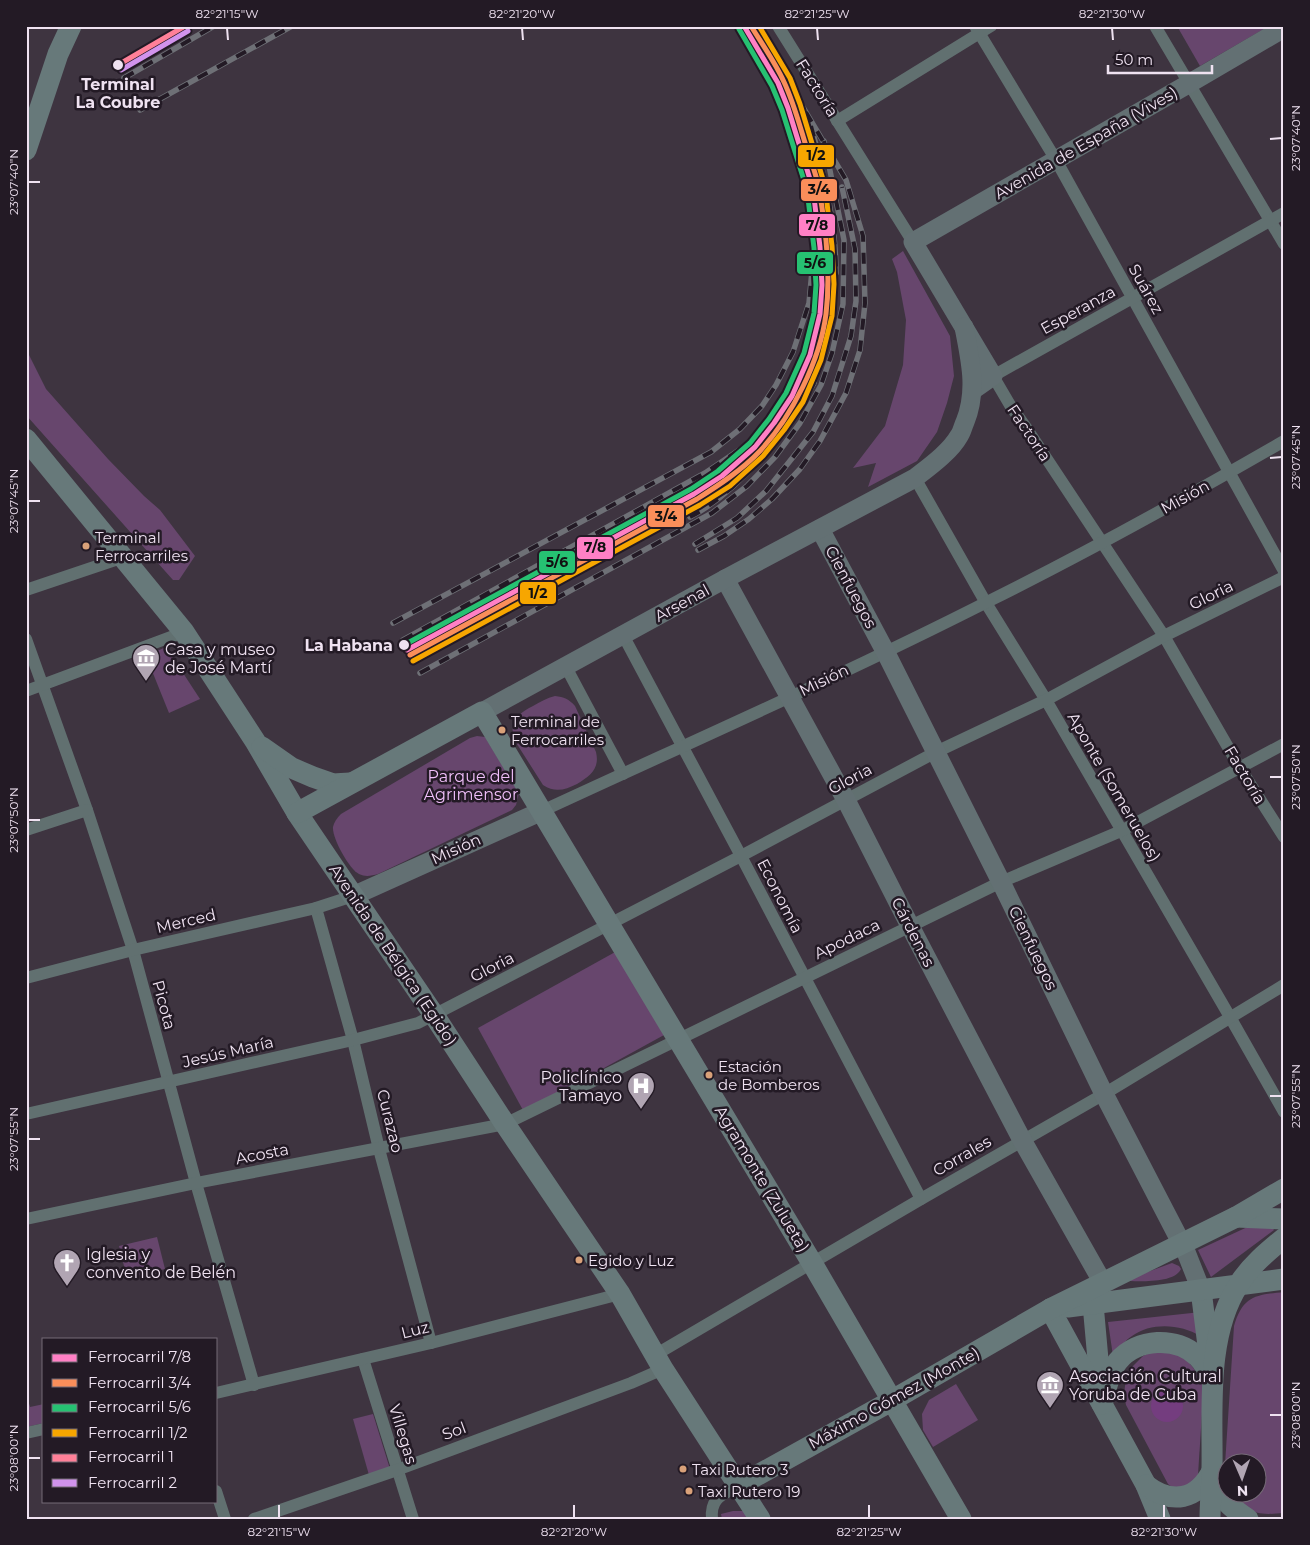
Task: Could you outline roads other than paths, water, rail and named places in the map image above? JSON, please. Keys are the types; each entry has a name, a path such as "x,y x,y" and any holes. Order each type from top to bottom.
{"main road":[{"path":"26,150 58,54 71,26"},
{"path":"26,95 37,106 33,126"},
{"name":"Avenida de Bélgica (Egido)","path":"26,439 184,632 254,741 296,813 434,1014 505,1124 620,1294 659,1362 760,1519"},
{"name":"Arsenal","path":"296,813 482,712"},
{"name":"Agramonte (Zulueta)","path":"482,712 812,1262 961,1519"},
{"path":"254,741 292,768 333,784 350,783"},
{"name":"Máximo Gómez (Monte)","path":"738,1486 892,1401 1050,1309 1236,1217 1284,1189"},
{"path":"1236,1217 1284,1219"},
{"path":"1210,1519 1212,1379 1224,1319 1238,1285 1255,1264 1284,1238"},
{"name":"Máximo Gómez (Monte)","path":"1050,1309 1284,1280"},
{"path":"1102,1404 1093,1304 1103,1283"},
{"name":"Cienfuegos","path":"1201,1290 1212,1379"},
{"path":"1050,1309 1146,1485 1160,1519"},
{"path":"1102,1404 1118,1360 1128,1351 1155,1342 1171,1343 1190,1350 1204,1364 1212,1379"},
{"path":"906,1426 910,1402 918,1386"},
{"path":"1146,1485 1166,1497 1189,1496 1207,1482 1212,1471"},
{"path":"1212,1471 1215,1486 1220,1495 1234,1510 1248,1519"}],"street":[{"name":"Factoría","path":"778,26 913,242 1010,405 1028,429 1164,636 1240,768 1284,837"},
{"path":"837,122 977,30 991,26"},
{"path":"1155,26 1284,244"},
{"name":"Avenida de España (Vives)","path":"913,242 1284,28"},
{"name":"Suárez","path":"977,30 1056,160 1284,571"},
{"name":"Esperanza","path":"993,376 1284,213"},
{"name":"Arsenal","path":"482,712 915,478 941,457 959,436 970,411 972,377 964,327"},
{"path":"972,390 993,376"},
{"name":"Misión","path":"353,896 790,697 986,603 1102,543 1284,440"},
{"name":"Aponte (Someruelos)","path":"915,478 986,603 1046,700 1284,1112"},
{"name":"Cienfuegos","path":"820,529 886,651 1104,1094 1186,1252 1201,1290"},
{"path":"26,590 124,557"},
{"name":"Gloria","path":"434,1014 609,925 936,752 1046,700 1164,636 1284,577"},
{"name":"Cárdenas","path":"725,580 846,800 1022,1140 1103,1283"},
{"path":"26,691 184,632"},
{"name":"Economía","path":"623,635 920,1199"},
{"name":"Picota","path":"26,639 87,810 133,950 196,1183 254,1385"},
{"path":"566,667 623,774"},
{"name":"Apodaca","path":"505,1124 1001,882 1121,831 1284,744"},
{"path":"26,830 87,810"},
{"name":"Merced","path":"26,978 133,950 316,908 353,896"},
{"name":"Curazao","path":"316,908 353,1040 379,1148 431,1343"},
{"name":"Corrales","path":"659,1362 812,1262 1104,1094 1284,985"},
{"name":"Jesús María","path":"26,1114 353,1040 418,1023 434,1014"},
{"name":"Acosta","path":"26,1219 196,1183 505,1124"},
{"name":"Luz","path":"218,1393 431,1343 620,1294"},
{"name":"Villegas","path":"363,1359 413,1519"},
{"name":"Sol","path":"254,1519 397,1470 631,1383 659,1362"},
{"path":"26,1433 42,1429"},
{"path":"712,1519 711,1507 716,1499 738,1486"},
{"path":"218,1497 225,1519"}],"railway":[{"path":"124,78 214,26"},
{"path":"140,110 292,26"},
{"path":"698,550 724,536 749,519 772,499 800,469 820,441 846,393 860,350 865,303 863,236 846,180 755,26"},
{"path":"811,126 832,217 836,273"},
{"path":"420,673 712,513 747,486 775,457 800,423 821,385 832,353 843,304 844,240 824,141"},
{"path":"695,544 737,518 766,491 813,432 832,396 851,336 856,301 855,249 842,187"},
{"path":"393,623 711,452 740,429 762,406 776,385 793,352 809,303 814,249 813,189"},
{"path":"690,517 718,499 745,475 790,422 814,383"},
{"path":"403,640 705,473 745,446 766,426 792,396"}],"rail line":[{"name":"1","path":"118,65 185,26"},
{"name":"7/8","path":"407,650 694,494 722,476 755,447 792,396 810,355 820,314 822,285 820,247 813,189 788,108 778,83 744,26"},
{"name":"3/4","path":"410,655 697,499 722,483 753,458 772,437 803,387 818,350 826,314 828,267 822,204 817,179 788,90 773,60 751,26"},
{"name":"1/2","path":"413,661 700,505 730,486 763,456 803,402 821,360 832,316 834,284 832,246 825,186 790,78 759,26"},
{"name":"5/6","path":"404,645 691,489 718,471 750,443 786,393 804,353 814,313 816,285 814,248 807,190 782,110 772,86 739,29"},
{"name":"2","path":"121,70 188,31"}],"place":[{"name":"Terminal La Coubre","path":"118,65"},
{"name":"Terminal Ferrocarriles","path":"86,546"},
{"name":"La Habana","path":"404,645"},
{"name":"Casa y museo de José Martí","path":"146,682"},
{"name":"Terminal de Ferrocarriles","path":"502,730"},
{"name":"Estación de Bomberos","path":"709,1075"},
{"name":"Policlínico Tamayo","path":"641,1110"},
{"name":"Egido y Luz","path":"579,1260"},
{"name":"Iglesia y convento de Belén","path":"67,1287"},
{"name":"Asociación Cultural Yoruba de Cuba","path":"1050,1409"},
{"name":"Taxi Rutero 3","path":"683,1469"},
{"name":"Taxi Rutero 19","path":"689,1491"}],"park label":[{"name":"Parque del Agrimensor","path":"471,785"}]}
